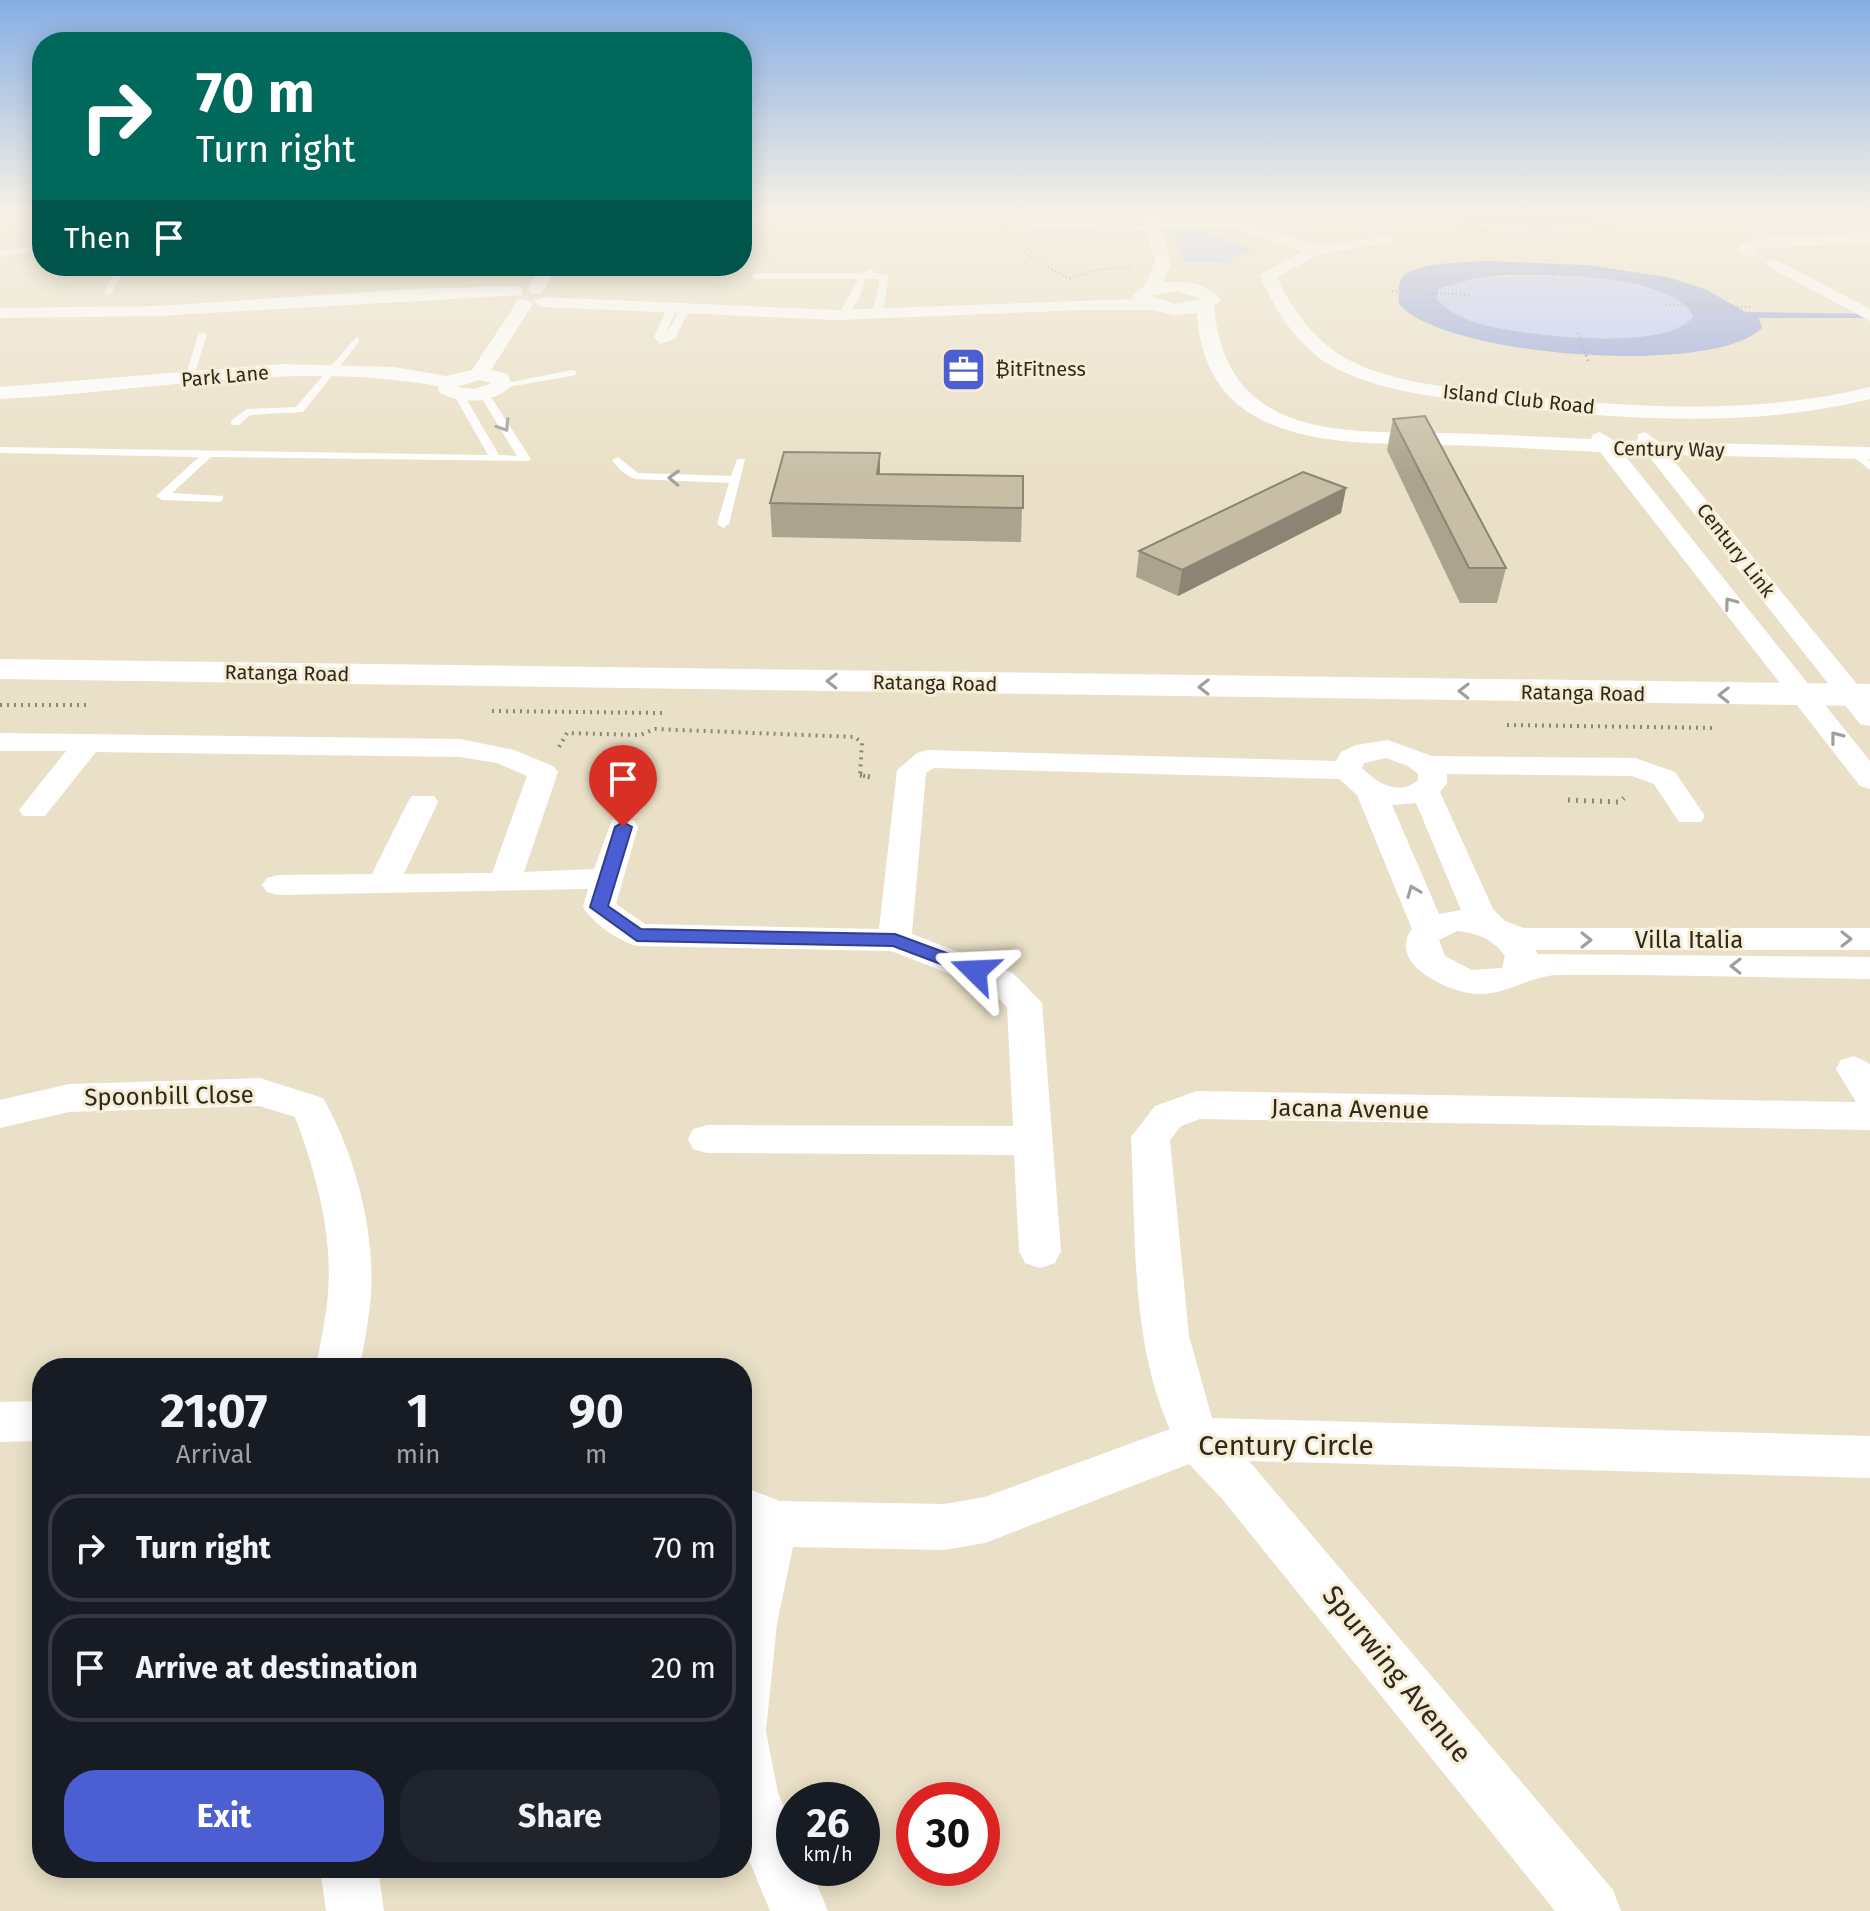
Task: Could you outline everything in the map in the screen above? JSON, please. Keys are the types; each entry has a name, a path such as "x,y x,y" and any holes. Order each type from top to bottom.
{"main road":[{"name":"Ratanga Road","path":"0,640 1830,666 1865,694"},
{"name":"Ratanga Road","path":"0,669 1865,694"}],"street":[{"path":"0,313 158,311 363,297"},
{"path":"0,321 150,321 404,302 525,297"},
{"path":"454,388 490,382 530,297"},
{"path":"532,297 677,311 846,312 1067,304 1150,297"},
{"path":"534,297 846,312"},
{"path":"1152,297 1182,309 1205,305 1211,297"},
{"name":"Century Way","path":"1152,297 1209,343 1241,400 1275,419 1342,435 1648,442 1862,452"},
{"name":"Island Club Road","path":"1281,297 1314,345 1355,370 1437,391 1622,409 1790,410 1832,404 1870,393"},
{"path":"1837,297 1867,314"},
{"name":"Century Way","path":"1205,305 1209,343"},
{"name":"Park Lane","path":"0,393 330,370 400,373 454,388"},
{"name":"Century Way","path":"1648,442 1870,437"},
{"name":"Century Link","path":"1602,441 1634,477 1777,665 1870,780"},
{"name":"Century Link","path":"1648,442 1830,666"},
{"path":"0,742 460,748 504,756 543,772 504,883"},
{"path":"34,810 89,742"},
{"path":"1347,770 1351,758 1377,750 1411,754 1427,779 1479,913 1522,956 1517,975"},
{"path":"895,940 912,770 927,759 1347,770"},
{"path":"1347,770 1355,782 1371,792 1400,797 1427,779 1635,767 1665,778 1690,816"},
{"path":"1371,792 1428,928"},
{"path":"383,884 423,802"},
{"path":"623,827 599,907 637,935 895,940 1001,981 1024,1003 1040,1251"},
{"path":"278,885 504,883 607,878"},
{"name":"Villa Italia","path":"1870,939 1538,940 1456,920 1428,928 1420,938 1420,951 1429,964 1444,975 1484,985 1503,983 1539,965 1556,964 1870,968"},
{"name":"Spoonbill Close","path":"0,1114 69,1098 260,1092 310,1108 331,1160 350,1262 351,1285 340,1358"},
{"name":"Jacana Avenue","path":"1199,1439 1179,1395 1161,1277 1150,1137 1168,1116 1197,1105 1870,1116"},
{"path":"707,1139 1032,1141"},
{"path":"0,1422 32,1421"},
{"name":"Century Circle","path":"752,1624 759,1574 759,1516 924,1529 985,1520 1199,1439 1870,1457"},
{"name":"Spurwing Avenue","path":"1199,1439 1240,1484 1592,1911"},
{"path":"752,1799 799,1911"},
{"path":"350,1878 355,1911"}],"lane":[{"path":"846,312 854,297"},
{"path":"878,311 881,297"},
{"path":"188,379 202,334"},
{"path":"235,423 245,413 299,410 356,340"},
{"path":"0,450 525,459 490,382 566,374"},
{"path":"454,388 495,458"},
{"path":"1862,452 1870,467"},
{"path":"207,455 162,496 219,498"},
{"path":"618,460 636,476 736,480"},
{"path":"723,524 741,461"}],"path":[{"path":"1665,305 1751,307"},
{"path":"1578,333 1588,361"},
{"path":"523,763 555,752 567,733 640,735 655,729 821,735 855,737 862,743 860,775 912,780"}],"shaded area":[{"path":"1399,297 1437,297 1450,310 1474,322 1521,332 1590,338 1655,335 1679,328 1693,316 1671,297 1720,297 1746,312 1870,314 1870,318 1759,318 1762,328 1735,343 1692,352 1638,356 1521,348 1468,337 1425,322 1399,304"},
{"path":"1437,297 1673,297 1693,316 1679,328 1655,335 1624,338 1554,336 1474,322 1437,300"}],"building":[{"path":"1425,416 1506,568 1469,568 1393,419"},
{"path":"784,452 880,453 877,474 1023,476 1023,508 770,503"},
{"path":"1303,472 1346,488 1182,570 1139,551"}],"place":[{"name":"₿itFitness","path":"964,369"}],"route":[{"path":"623,827 599,907 637,935 895,940 975,971"}]}
